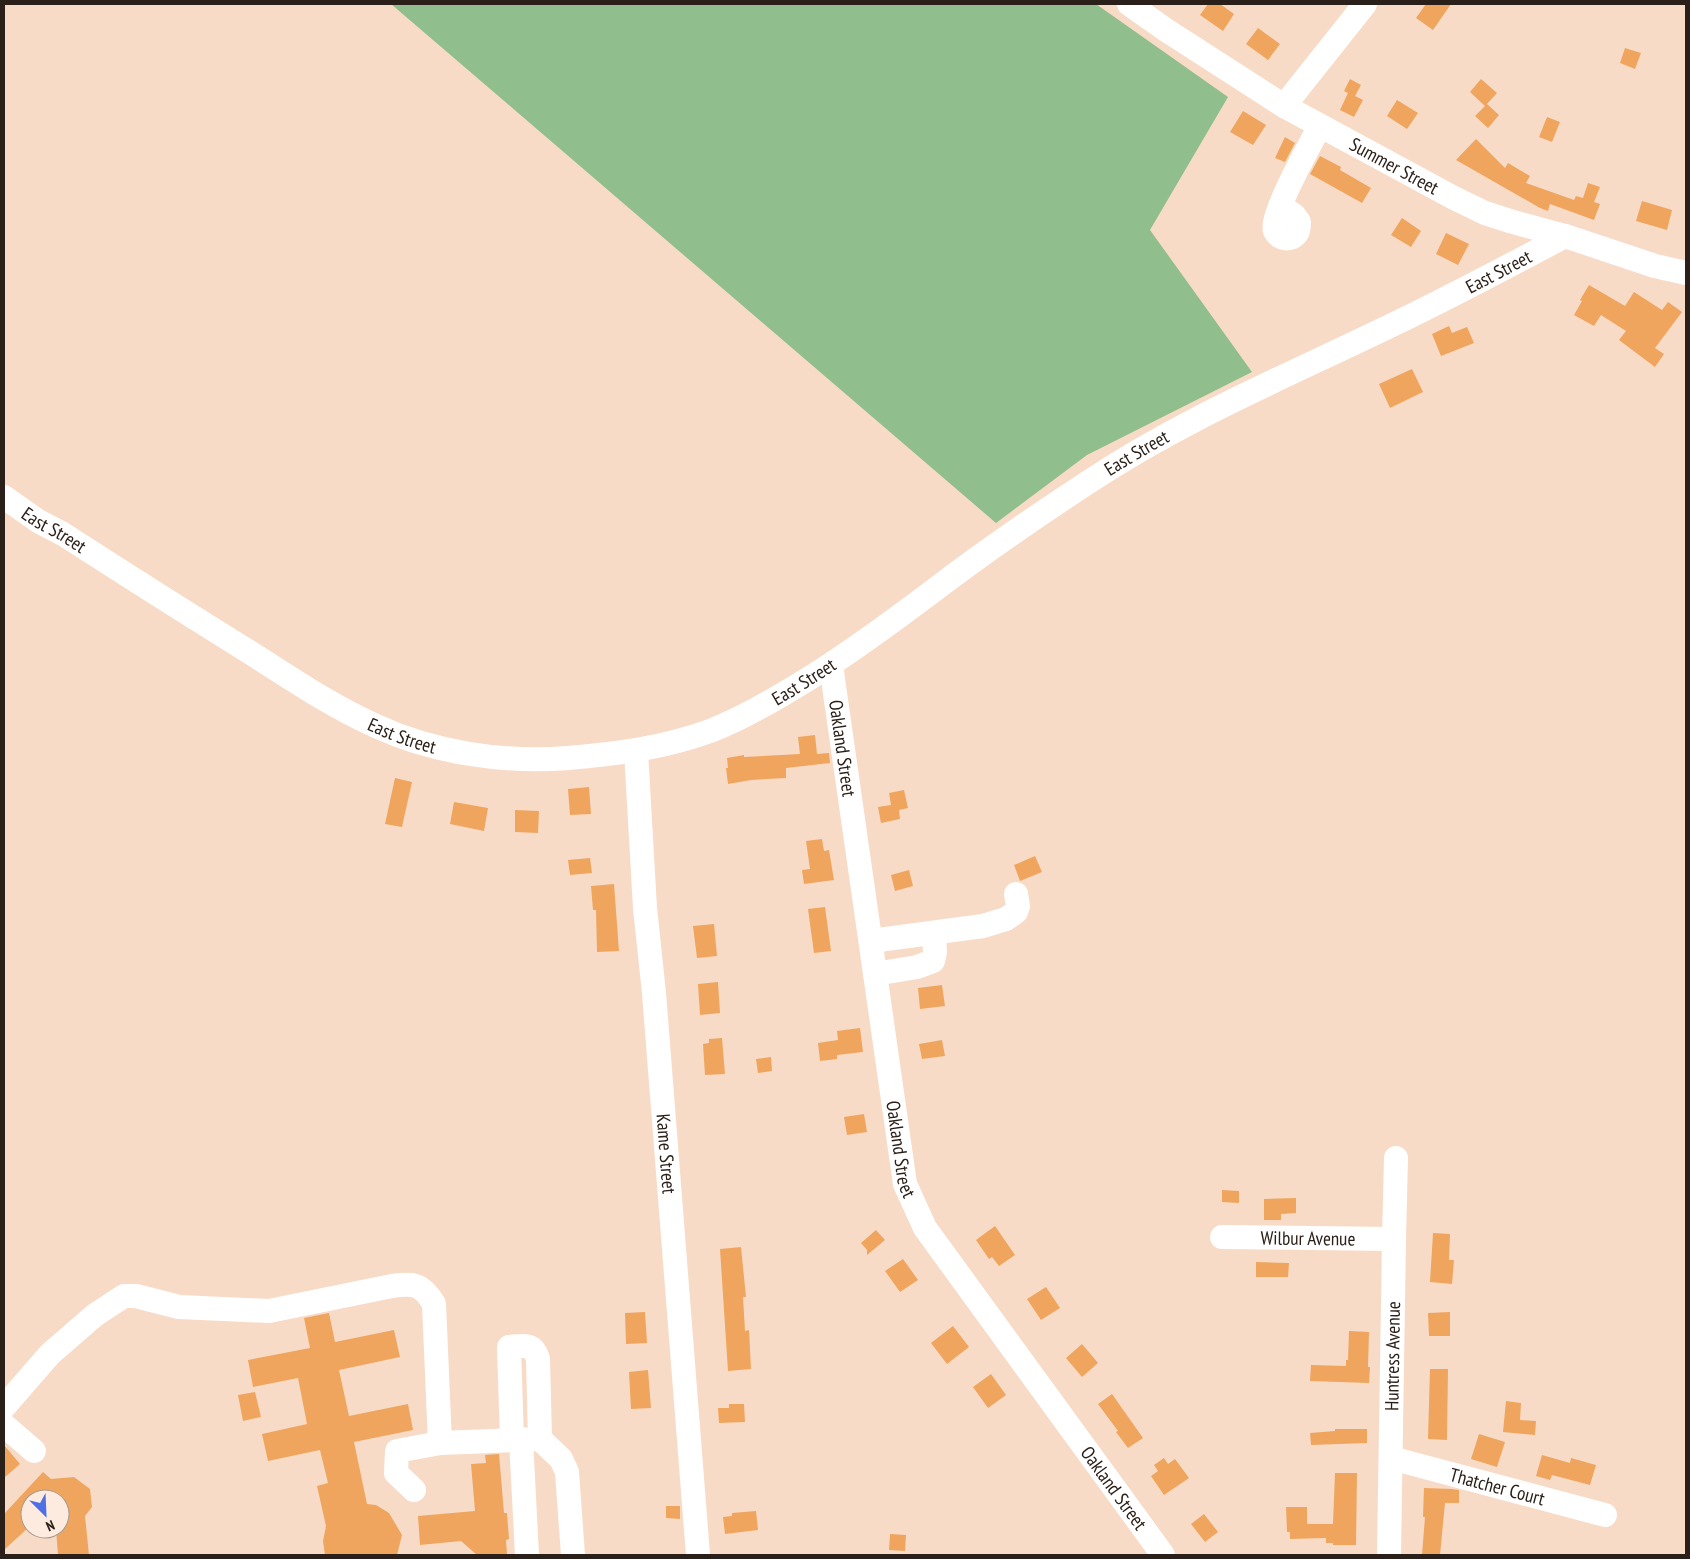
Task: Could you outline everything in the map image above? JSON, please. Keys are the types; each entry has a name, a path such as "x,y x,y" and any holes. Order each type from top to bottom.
{"street":[{"name":"Summer Street","path":"1129,4 1284,106 1454,198 1486,212 1655,266 1686,273"},
{"path":"1284,106 1365,4"},
{"path":"1280,206 1320,126"},
{"name":"East Street","path":"4,497 38,521 63,534 295,682 336,707 379,728 424,744 526,760 636,751 713,730 743,717 787,693 881,630 1023,526 1145,446 1245,394 1392,326 1565,236"},
{"name":"Oakland Street","path":"831,665 905,1184 924,1228 1163,1555"},
{"name":"Kame Street","path":"636,751 645,908 654,993 698,1555"},
{"path":"870,941 983,926 1006,918 1016,912 1018,906 1016,894"},
{"path":"875,974 917,968 932,961 935,952 934,933"},
{"name":"Huntress Avenue","path":"1390,1555 1396,1158"},
{"name":"Wilbur Avenue","path":"1222,1237 1394,1239"},
{"path":"4,1407 50,1354 95,1314 124,1296 136,1296 179,1307 269,1311 405,1284 418,1286 427,1293 434,1304 440,1442"},
{"path":"4,1425 34,1451"},
{"path":"525,1439 527,1555"},
{"path":"414,1490 396,1474 397,1451 440,1442 525,1439 561,1459 567,1472 573,1555"},
{"name":"Thatcher Court","path":"1391,1458 1605,1515"}],"green space":[{"path":"391,4 1096,4 1228,97 1150,230 1252,372 1087,455 996,523"}],"building":[{"path":"1208,4 1220,4 1234,14 1223,31 1200,15"},
{"path":"1426,4 1451,4 1433,30 1416,18"},
{"path":"1258,28 1280,44 1268,60 1246,44"},
{"path":"1625,48 1641,53 1635,69 1620,63"},
{"path":"1350,79 1361,85 1355,96 1363,100 1354,117 1340,110 1348,93 1344,91"},
{"path":"1481,79 1497,93 1487,104 1499,115 1488,128 1475,116 1485,106 1470,92"},
{"path":"1397,100 1418,113 1407,129 1387,116"},
{"path":"1243,111 1266,125 1253,145 1230,132"},
{"path":"1547,117 1560,122 1552,142 1539,137"},
{"path":"1285,137 1295,143 1285,162 1275,158"},
{"path":"1476,139 1505,168 1508,163 1530,176 1526,183 1574,200 1576,196 1583,198 1588,183 1600,187 1594,202 1600,204 1594,220 1550,204 1548,211 1540,208 1456,160"},
{"path":"1320,156 1341,167 1340,170 1371,188 1362,203 1310,174"},
{"path":"1642,201 1672,210 1667,230 1636,221"},
{"path":"1402,218 1421,231 1411,247 1391,235"},
{"path":"1446,233 1469,244 1458,265 1436,254"},
{"path":"1589,285 1625,306 1634,292 1662,310 1668,302 1682,312 1655,348 1664,354 1655,367 1619,340 1626,331 1601,315 1594,326 1574,315"},
{"path":"1449,326 1452,333 1467,327 1474,343 1441,356 1432,334"},
{"path":"1412,369 1423,392 1390,408 1379,384"},
{"path":"815,735 817,754 829,753 830,763 786,768 786,778 751,780 728,784 727,758 744,755 744,757 800,754 798,737"},
{"path":"395,778 412,782 402,827 385,824"},
{"path":"589,787 591,814 570,815 568,789"},
{"path":"904,790 908,808 899,810 900,819 881,823 878,807 891,805 889,793"},
{"path":"454,802 488,808 484,831 450,824"},
{"path":"515,810 539,811 538,833 515,832"},
{"path":"822,839 824,851 829,850 834,880 804,884 802,870 810,869 806,841"},
{"path":"1035,856 1042,872 1020,881 1014,865"},
{"path":"590,858 592,873 570,875 568,860"},
{"path":"909,870 913,886 895,891 891,875"},
{"path":"614,884 619,951 597,952 596,910 593,910 591,886"},
{"path":"825,907 831,951 814,953 808,909"},
{"path":"714,924 717,956 697,958 693,926"},
{"path":"718,982 720,1013 700,1015 698,984"},
{"path":"942,985 945,1006 920,1009 918,988"},
{"path":"860,1028 863,1052 837,1055 837,1059 820,1061 818,1043 838,1040 837,1031"},
{"path":"722,1038 725,1074 705,1075 703,1044 709,1043 709,1039"},
{"path":"942,1040 945,1056 922,1059 919,1044"},
{"path":"771,1057 772,1071 758,1073 756,1059"},
{"path":"864,1114 867,1132 847,1135 844,1117"},
{"path":"1222,1190 1239,1191 1239,1203 1222,1202"},
{"path":"1296,1198 1296,1213 1281,1214 1281,1220 1264,1220 1264,1199"},
{"path":"995,1226 1015,1255 999,1266 992,1257 989,1259 976,1240"},
{"path":"876,1230 885,1240 867,1255 867,1250 861,1243"},
{"path":"1433,1233 1450,1234 1449,1260 1454,1260 1452,1284 1430,1282"},
{"path":"741,1247 746,1297 743,1297 745,1331 749,1330 751,1369 728,1371 720,1249"},
{"path":"903,1259 918,1280 900,1292 885,1271"},
{"path":"1256,1262 1289,1263 1288,1277 1256,1277"},
{"path":"1046,1287 1060,1308 1041,1320 1027,1299"},
{"path":"645,1312 647,1343 626,1344 625,1313"},
{"path":"1450,1312 1450,1336 1429,1336 1428,1313"},
{"path":"329,1313 335,1342 394,1330 400,1357 339,1370 349,1416 408,1404 413,1430 354,1442 367,1504 376,1505 389,1513 402,1535 397,1555 325,1555 323,1541 326,1526 317,1486 328,1483 320,1450 268,1461 262,1434 307,1424 298,1378 253,1387 248,1360 310,1348 304,1318"},
{"path":"953,1326 969,1347 947,1364 931,1343"},
{"path":"1349,1331 1369,1332 1369,1383 1310,1381 1311,1365 1346,1366"},
{"path":"1082,1344 1098,1363 1082,1377 1066,1358"},
{"path":"1430,1369 1448,1369 1447,1440 1428,1439"},
{"path":"648,1370 651,1408 631,1409 629,1372"},
{"path":"991,1374 1006,1395 988,1408 973,1387"},
{"path":"255,1392 261,1417 243,1421 238,1395"},
{"path":"1112,1394 1143,1438 1128,1448 1098,1404"},
{"path":"1506,1401 1521,1403 1520,1420 1536,1421 1535,1435 1503,1432"},
{"path":"729,1404 744,1404 745,1422 719,1423 718,1408 729,1408"},
{"path":"1335,1429 1367,1429 1367,1443 1311,1445 1310,1433 1335,1431"},
{"path":"1479,1434 1505,1442 1497,1467 1471,1459"},
{"path":"4,1445 20,1464 4,1478"},
{"path":"499,1454 504,1513 507,1513 509,1539 506,1540 507,1555 477,1555 461,1541 420,1545 418,1516 475,1511 471,1464 486,1463 485,1455"},
{"path":"1542,1455 1570,1463 1571,1458 1596,1465 1590,1485 1552,1475 1550,1480 1536,1476"},
{"path":"1164,1458 1168,1464 1175,1459 1189,1478 1164,1495 1151,1476 1158,1471 1154,1465"},
{"path":"43,1472 51,1479 74,1477 90,1489 92,1507 85,1516 89,1555 58,1555 57,1539 70,1539 70,1489 27,1489"},
{"path":"1335,1473 1357,1473 1356,1545 1333,1545 1333,1543 1326,1543 1326,1538 1290,1539 1290,1532 1287,1532 1286,1507 1307,1507 1307,1524 1333,1524"},
{"path":"1424,1488 1459,1490 1459,1503 1445,1503 1440,1555 1422,1555 1425,1517 1423,1517"},
{"path":"20,1497 20,1535 4,1550 4,1514"},
{"path":"666,1506 680,1506 680,1519 666,1518"},
{"path":"756,1511 758,1530 725,1534 723,1517 732,1516 732,1513"},
{"path":"1204,1514 1218,1532 1205,1542 1191,1524"},
{"path":"890,1534 906,1535 905,1551 889,1550"}]}
